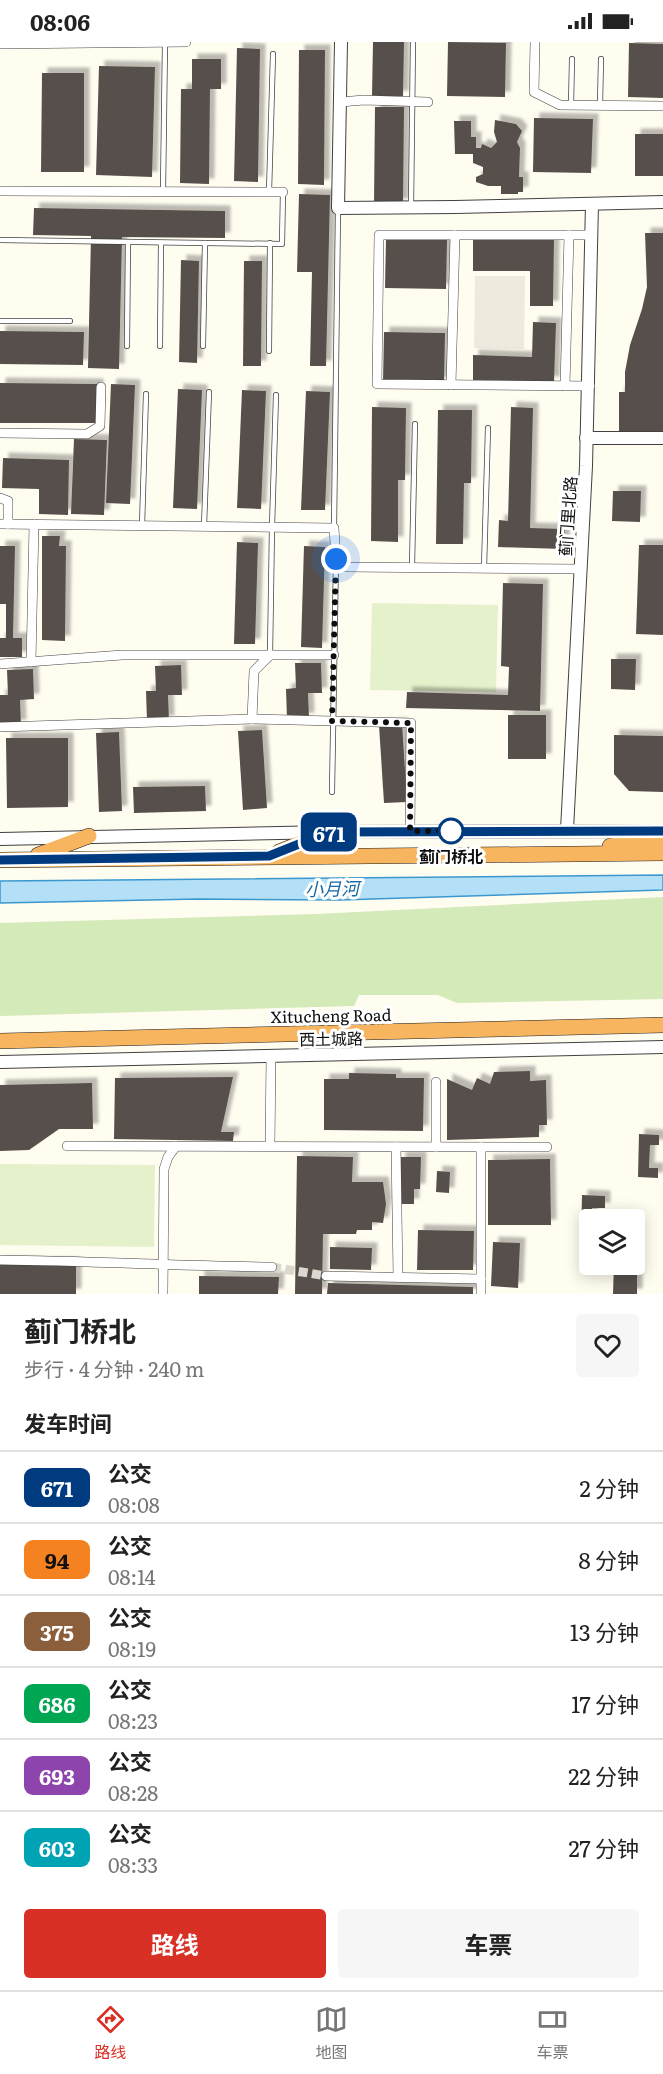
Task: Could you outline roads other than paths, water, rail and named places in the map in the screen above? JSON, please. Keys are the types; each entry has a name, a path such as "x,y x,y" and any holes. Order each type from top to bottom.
{"highway":[{"path":"269,856 329,832"},
{"path":"29,859 88,836"},
{"path":"545,855 663,838"},
{"path":"0,860 663,853"},
{"name":"Xitucheng Road","path":"0,1041 663,1025"}],"street":[{"path":"0,44 186,42"},
{"path":"341,42 338,208 663,202"},
{"path":"535,42 534,92 560,105 663,106"},
{"path":"340,102 428,102"},
{"path":"0,191 283,192"},
{"name":"蓟门里北路","path":"567,830 586,438 592,204"},
{"path":"590,386 377,384 379,235 592,235"},
{"path":"451,385 455,235"},
{"path":"565,386 568,235"},
{"path":"0,434 87,434 100,426 100,387"},
{"path":"586,438 663,438"},
{"path":"0,498 8,501 4,524 334,528 336,559 347,567 580,569"},
{"path":"31,662 34,524"},
{"path":"0,664 122,655 334,655"},
{"path":"252,719 254,671 270,655"},
{"path":"0,727 252,719 411,723 410,831"},
{"path":"0,839 410,831 663,831"},
{"name":"西土城路","path":"0,1062 663,1047"},
{"path":"270,1146 271,1056"},
{"path":"436,1082 436,1147"},
{"path":"67,1146 547,1147"},
{"path":"163,1294 164,1169 168,1157 176,1146"},
{"path":"396,1147 398,1277"},
{"path":"481,1294 482,1147"},
{"path":"0,1260 85,1261 163,1266 272,1267"},
{"path":"326,1276 481,1279"}],"lane":[{"path":"411,208 413,42"},
{"path":"163,191 165,43"},
{"path":"269,192 273,54"},
{"path":"571,105 572,59"},
{"path":"600,105 601,59"},
{"path":"0,240 282,244 283,192"},
{"path":"334,528 338,208"},
{"path":"127,346 128,243"},
{"path":"160,346 161,243"},
{"path":"203,346 205,243"},
{"path":"269,351 270,243"},
{"path":"0,321 70,321"},
{"path":"204,526 209,392"},
{"path":"142,526 146,394"},
{"path":"270,655 276,395"},
{"path":"412,567 415,424"},
{"path":"484,568 488,428"},
{"path":"332,792 336,559"}],"water":[{"name":"小月河","path":"663,875 663,890 340,900 199,899 0,903 0,881"}],"tunnel":[{"path":"272,1267 326,1276"}],"place":[{"name":"蓟门桥北","path":"451,831"}]}
